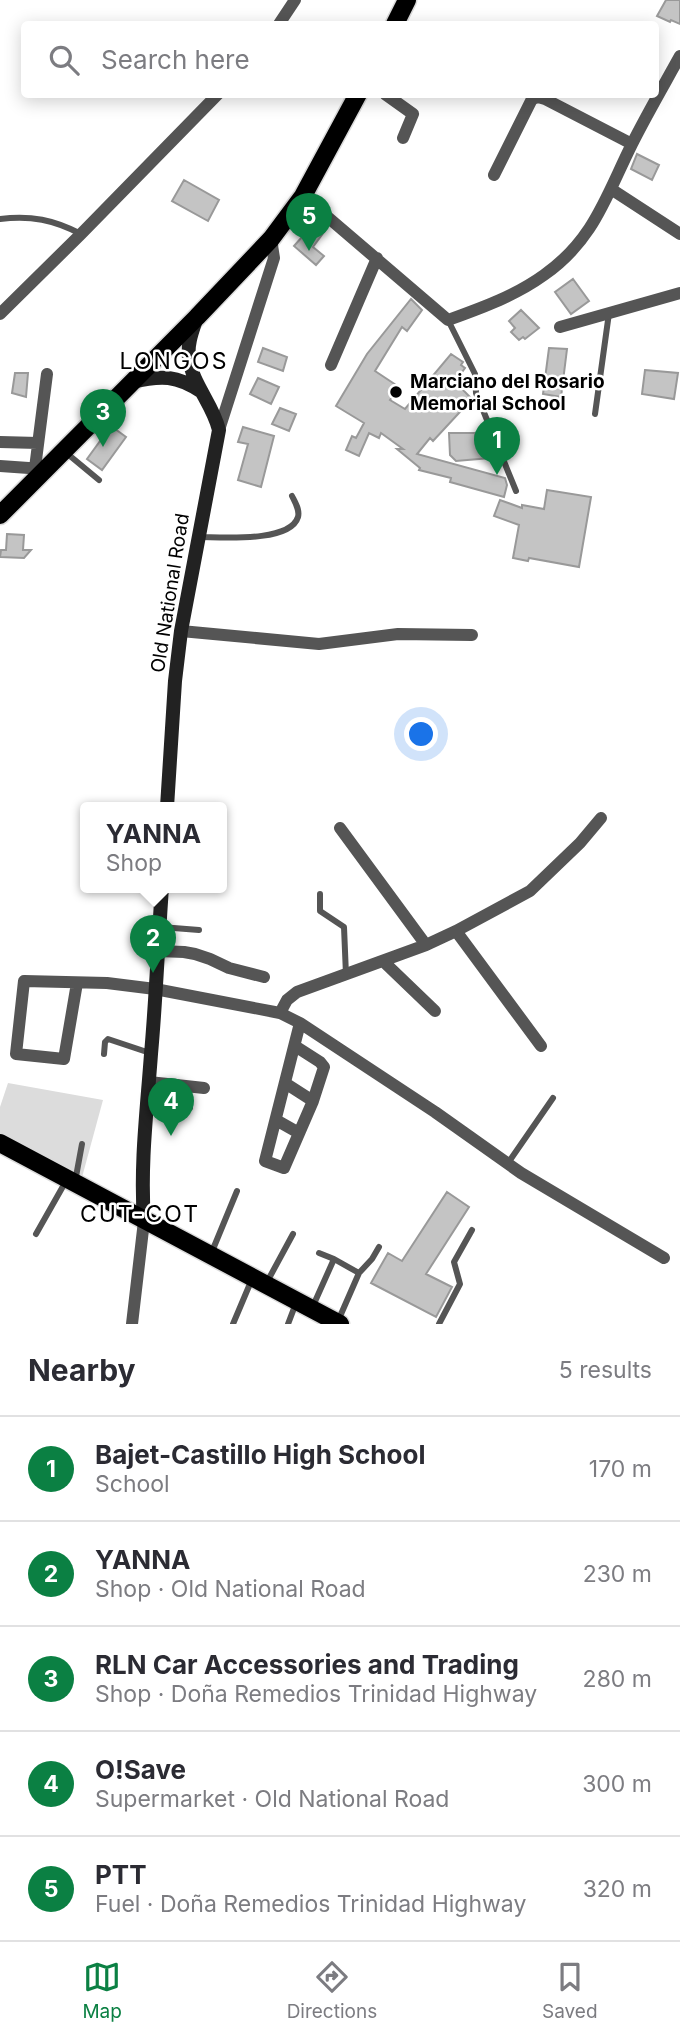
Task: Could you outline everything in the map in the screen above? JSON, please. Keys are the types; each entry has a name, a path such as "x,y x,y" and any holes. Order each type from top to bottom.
{"main road":[{"path":"396,21 407,0"},
{"path":"0,515 39,469 63,450 132,382 271,239 303,196 356,98"},
{"path":"197,317 188,357 202,392 216,417 219,430"},
{"path":"132,382 163,376 181,379 202,392"},
{"name":"Old National Road","path":"167,802 181,631 219,430"},
{"path":"144,1221 141,1184 162,893"},
{"path":"0,1143 339,1323"}],"street":[{"path":"281,21 295,0"},
{"path":"303,196 448,320 505,299 558,265 593,225 632,144 677,69 680,55"},
{"path":"0,314 214,98"},
{"path":"391,98 413,114 403,138"},
{"path":"494,174 532,99 535,98"},
{"path":"542,98 632,144"},
{"path":"611,189 680,234"},
{"path":"219,430 274,258 271,239"},
{"path":"331,365 377,258"},
{"path":"560,327 680,293"},
{"path":"0,466 39,469 38,443 47,373"},
{"path":"0,442 38,443"},
{"path":"181,631 319,644 398,634 472,635"},
{"path":"280,1013 287,1000 297,992 426,945 530,891 580,843 601,818"},
{"path":"340,828 426,945"},
{"path":"456,931 541,1046"},
{"path":"158,951 195,954 229,968 264,977"},
{"path":"384,962 435,1011"},
{"path":"77,983 64,1059 16,1054 24,981 107,984 155,989 280,1013 300,1023 508,1163 664,1258"},
{"path":"295,1046 324,1067 313,1101 284,1168 265,1161 300,1023"},
{"path":"149,1082 204,1088"},
{"path":"285,1083 313,1101"},
{"path":"275,1120 299,1133"},
{"path":"132,1324 144,1221"}],"lane":[{"path":"0,219 18,217 58,222 81,234"},
{"path":"595,414 609,313"},
{"path":"448,320 475,374 476,393 516,491"},
{"path":"63,450 99,480"},
{"path":"198,537 262,537 284,529 298,516 298,508 292,496"},
{"path":"320,894 320,911 344,927 346,975"},
{"path":"159,927 199,930"},
{"path":"104,1054 105,1042 108,1039 151,1054"},
{"path":"508,1163 553,1098"},
{"path":"146,1102 190,1108"},
{"path":"36,1234 71,1182 82,1144"},
{"path":"211,1256 237,1191"},
{"path":"439,1324 460,1284 454,1262 472,1230"},
{"path":"233,1324 259,1281 293,1234"},
{"path":"339,1323 359,1273 379,1247"},
{"path":"320,1253 359,1273"},
{"path":"288,1324 334,1259"}],"shaded area":[{"path":"8,1083 103,1100 81,1181 0,1139 0,1107"}],"building":[{"path":"666,0 680,0 680,24 657,16"},
{"path":"637,154 659,165 652,180 631,169"},
{"path":"184,180 219,200 208,221 172,201"},
{"path":"318,220 327,228 313,247 324,256 316,265 294,246 302,237 304,239"},
{"path":"573,279 589,301 571,314 555,292"},
{"path":"411,299 422,310 407,331 402,327 375,371 399,387 390,400 405,409 451,354 463,362 461,365 465,368 455,382 472,399 433,441 430,438 417,454 505,478 507,485 504,497 419,470 420,468 397,449 403,449 381,433 379,438 369,433 359,456 346,450 352,436 356,438 364,423 336,406 367,354"},
{"path":"521,310 539,328 525,339 523,337 519,340 511,332 515,328 509,321"},
{"path":"263,348 287,357 283,371 258,362"},
{"path":"549,348 567,349 561,397 543,394"},
{"path":"645,370 678,373 674,399 642,394"},
{"path":"15,373 28,373 26,397 12,393"},
{"path":"258,378 279,387 271,404 250,394"},
{"path":"280,408 296,414 289,431 272,424"},
{"path":"111,426 126,437 102,470 87,459"},
{"path":"243,427 274,436 261,487 238,480 248,444 238,442"},
{"path":"449,433 475,433 475,440 488,439 490,458 456,461 450,455"},
{"path":"547,490 591,497 579,567 529,558 528,561 513,558 519,525 494,516 500,500 522,508 522,505 544,509"},
{"path":"7,534 24,535 23,550 31,550 24,558 0,557 1,550 6,550"},
{"path":"447,1192 469,1207 426,1274 452,1287 436,1317 371,1283 388,1253 402,1261"}],"place":[{"name":"PTT","path":"309,251"},
{"name":"Marciano del Rosario Memorial School","path":"396,392"},
{"name":"RLN Car Accessories and Trading","path":"103,447"},
{"name":"Bajet-Castillo High School","path":"497,475"},
{"name":"YANNA","path":"153,973"},
{"name":"O!Save","path":"171,1136"}],"district":[{"name":"LONGOS","path":"174,361"},
{"name":"CUT-COT","path":"140,1214"}]}
